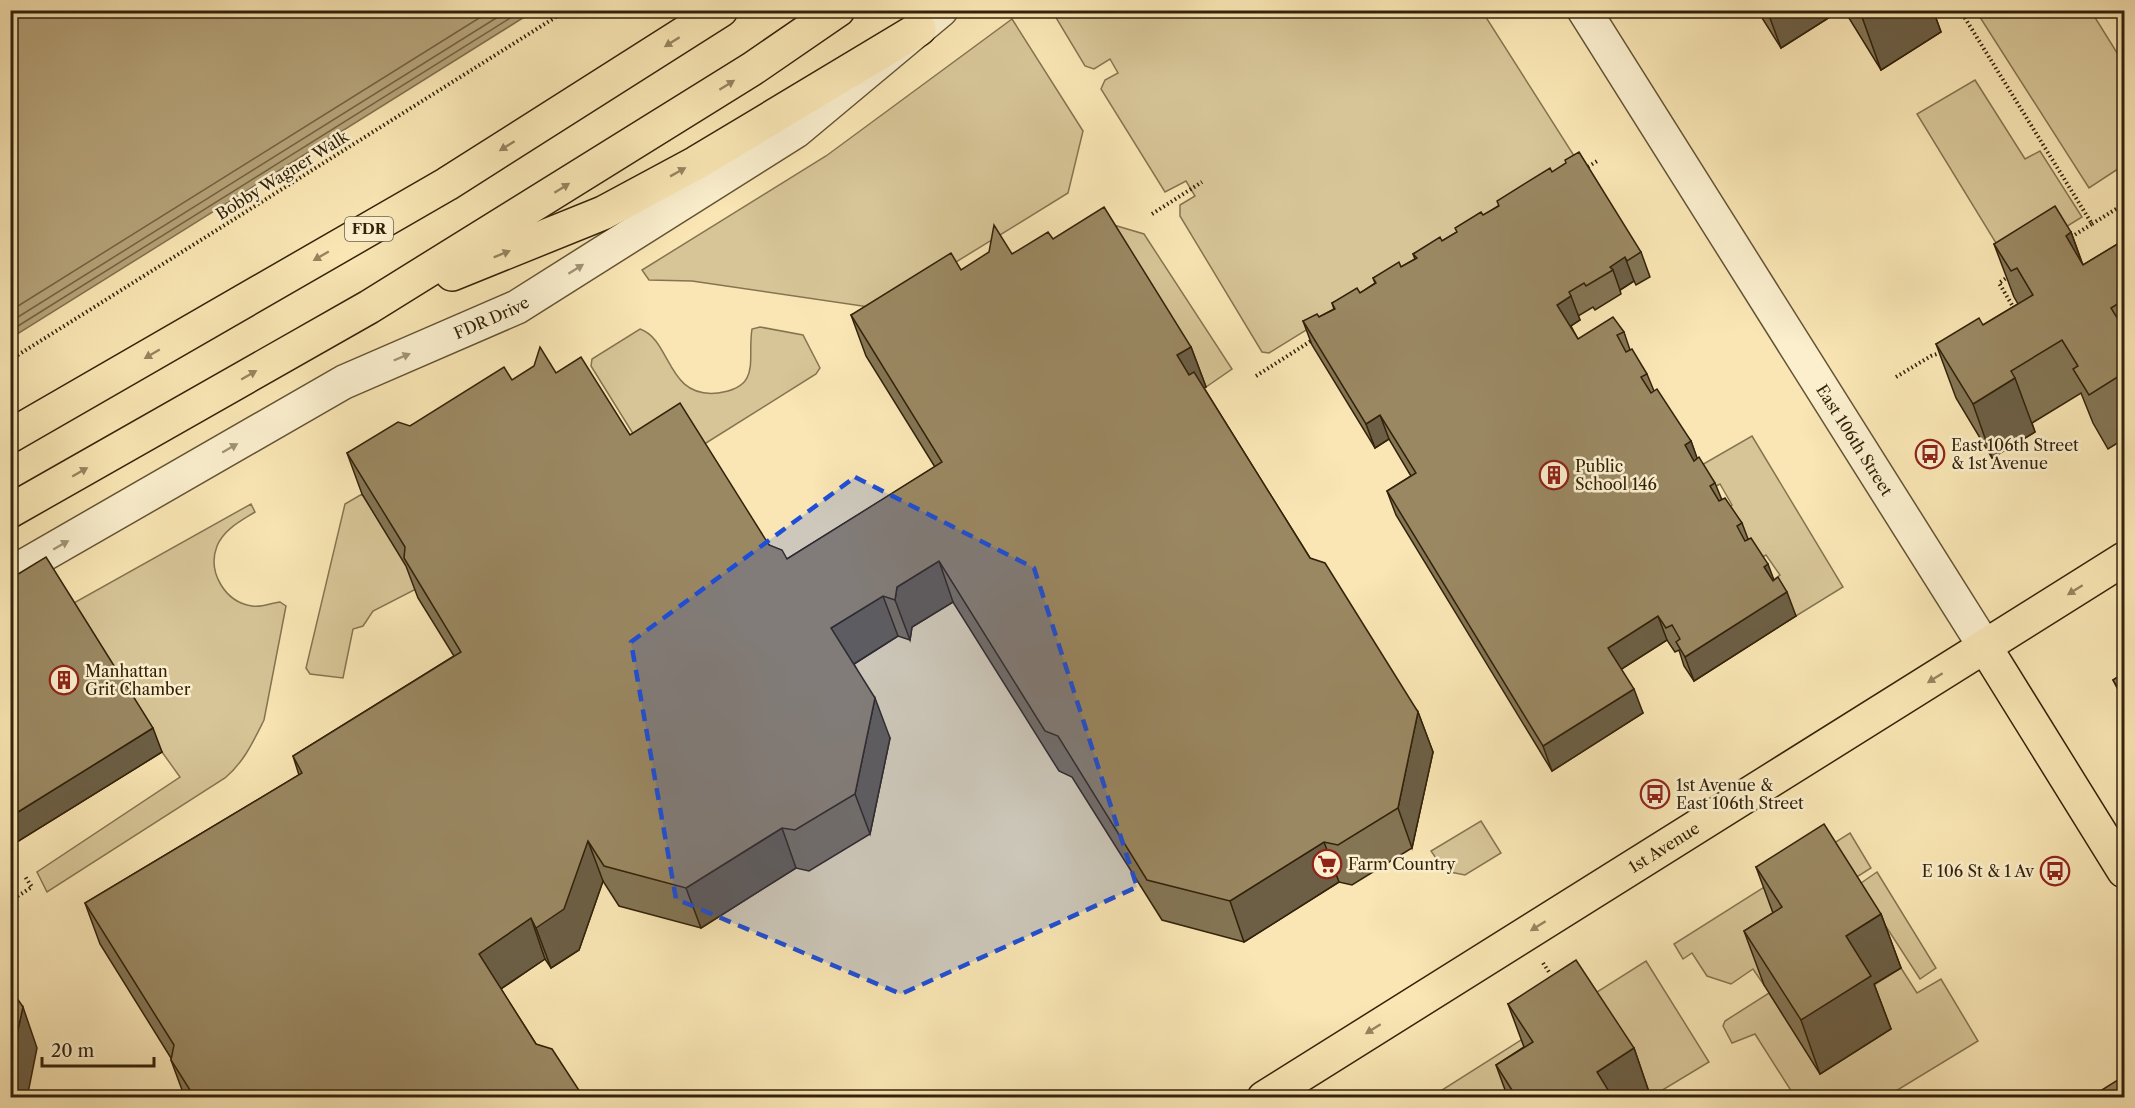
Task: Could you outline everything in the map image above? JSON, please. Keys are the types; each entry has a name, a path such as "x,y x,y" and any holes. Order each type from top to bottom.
{"main road":[{"name":"FDR","path":"10,436 447,184 721,10"},
{"path":"10,511 369,307 752,69 838,10"},
{"path":"369,307 603,213 696,163 930,20"},
{"name":"1st Avenue","path":"1264,1098 2124,559"},
{"name":"East 106th Street","path":"1985,647 2124,871"}],"street":[{"name":"East 106th Street","path":"1584,10 1985,647"},
{"name":"FDR Drive","path":"10,574 344,382 517,307 796,130 930,20"}],"path":[{"name":"Bobby Wagner Walk","path":"10,360 567,10"},
{"path":"1960,10 2092,224"},
{"path":"1579,173 1599,160"},
{"path":"1152,214 1202,182"},
{"path":"2064,242 2124,204"},
{"path":"2008,318 2017,313 1999,283 2018,271"},
{"path":"1256,376 1317,338"},
{"path":"1896,377 1931,356 1950,352"},
{"path":"10,901 32,887 24,875"}],"highlighted area":[{"path":"855,477 1034,568 1137,887 901,994 676,899 631,642"}],"shaded area":[{"path":"1052,11 1482,11 1578,162 1269,353 1262,352 1180,216 1180,205 1195,196 1186,181 1165,192 1101,89 1105,80 1118,73 1110,59 1094,69 1085,66"},
{"path":"1976,11 2091,11 2124,64 2124,165 2089,188"},
{"path":"1012,19 1083,131 1068,193 930,278 869,307 692,281 649,280 642,270 826,156"},
{"path":"1975,80 2025,159 2040,151 2082,217 2017,257 1999,248 1917,114"},
{"path":"1090,218 1144,234 1232,369 1206,387"},
{"path":"760,327 803,335 820,368 816,374 698,448 655,469 591,366 592,359 640,329 658,344 679,378 688,387 701,392 718,393 732,390 747,378 751,361 752,329"},
{"path":"1752,436 1843,587 1796,616 1772,581 1780,575 1766,555 1758,559 1726,509 1732,505 1720,484 1716,486 1700,466"},
{"path":"362,494 420,587 373,611 363,626 353,629 343,678 310,674 306,668 345,504"},
{"path":"251,504 255,512 233,526 220,540 214,566 221,584 234,599 252,606 280,602 286,606 264,720 256,736 243,758 225,778 47,892 37,872 180,777 162,752 72,604"},
{"path":"1481,821 1501,853 1465,875 1445,871 1431,851"},
{"path":"1850,833 1871,868 1847,883 1764,985 1753,969 1731,984 1707,976 1692,953 1683,959 1674,944"},
{"path":"1877,872 1936,968 1920,979 1876,911 1851,890"},
{"path":"1646,961 1709,1062 1651,1097 1431,1097"},
{"path":"1901,968 1917,993 1941,979 1978,1041 1886,1097 1795,1097 1755,1034 1732,1043 1723,1026 1725,1021 1769,993 1820,1073 1866,990"}],"water":[{"path":"11,10 534,10 534,11 11,338"}],"building":[{"path":"1858,10 1872,10 1862,17"},
{"name":"Public School 146","path":"1579,152 1641,252 1627,261 1625,257 1610,267 1613,270 1586,286 1584,283 1569,292 1571,296 1557,305 1578,339 1613,317 1624,332 1617,335 1626,352 1632,349 1647,374 1641,377 1651,393 1657,389 1691,441 1685,445 1694,461 1699,457 1715,483 1710,486 1719,501 1725,498 1742,523 1737,526 1745,541 1751,538 1768,564 1764,567 1773,581 1778,577 1787,592 1685,657 1676,642 1680,639 1672,625 1666,628 1658,616 1608,648 1634,689 1543,746 1387,491 1416,473 1380,415 1366,424 1303,321 1317,314 1319,317 1335,309 1332,303 1357,288 1360,293 1376,283 1373,278 1399,262 1401,267 1417,258 1413,254 1440,237 1442,241 1457,232 1455,228 1481,212 1483,215 1499,206 1497,201 1550,168 1552,172 1566,163 1565,160"},
{"path":"2055,206 2071,232 2066,236 2083,265 2124,240 2124,300 2111,308 2124,329 2124,373 2089,395 2073,369 2078,366 2062,340 2011,371 2015,378 1973,404 1936,344 1979,318 1983,325 2033,295 2017,268 2011,271 1994,244"},
{"path":"1104,207 1191,347 1177,355 1189,375 1194,372 1310,558 1325,563 1418,712 1398,808 1338,845 1324,842 1230,901 1147,880 1058,736 1045,731 939,561 897,587 895,600 883,596 831,628 875,698 855,794 795,830 782,828 686,888 604,866 588,841 564,909 536,928 531,918 479,954 536,1044 552,1049 584,1098 195,1098 171,1060 174,1045 85,903 302,773 293,756 461,652 404,558 405,547 347,453 398,422 410,426 504,367 512,380 534,366 540,347 556,373 581,357 630,435 680,403 769,545 782,550 787,559 942,462 851,315 951,253 961,270 989,252 994,225 1012,254 1048,232 1053,239"},
{"name":"Manhattan Grit Chamber","path":"46,557 153,728 10,817 10,579"},
{"path":"2124,673 2124,698 2113,680"},
{"path":"1824,824 1881,914 1846,936 1871,976 1801,1020 1744,931 1782,907 1756,867"},
{"path":"1576,960 1634,1048 1597,1072 1613,1098 1517,1098 1496,1065 1533,1042 1508,1004"},
{"path":"10,988 23,1007 10,1066"},
{"path":"2124,1076 2124,1098 2089,1098"}],"place":[{"name":"East 106th Street & 1st Avenue","path":"1930,454"},
{"name":"Public School 146","path":"1554,475"},
{"name":"Manhattan Grit Chamber","path":"64,680"},
{"name":"1st Avenue & East 106th Street","path":"1655,794"},
{"name":"Farm Country","path":"1327,864"},
{"name":"E 106 St & 1 Av","path":"2055,871"}]}
